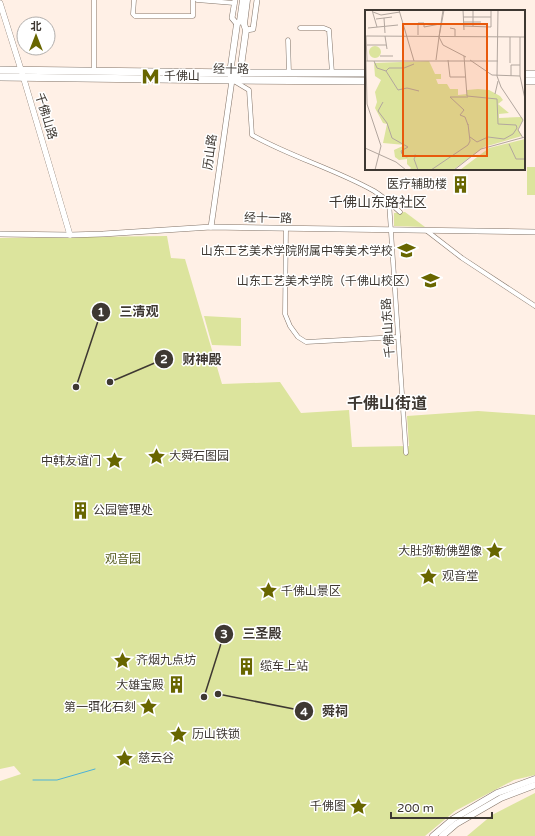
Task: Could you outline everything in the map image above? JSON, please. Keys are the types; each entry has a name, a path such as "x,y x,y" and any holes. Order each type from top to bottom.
{"highway":[{"name":"经十路","path":"0,70 22,73 231,76 240,73 365,73"},
{"name":"经十路","path":"0,76 22,73 94,71 365,81"}],"main road":[{"name":"历山路","path":"231,76 237,24 240,21 243,0"},
{"path":"240,73 246,30 244,24 247,0"},
{"name":"千佛山路","path":"0,3 70,235"},
{"path":"433,836 453,819 497,793 535,779"},
{"path":"442,836 456,824 501,798 535,785"}],"street":[{"path":"94,0 94,71"},
{"path":"134,0 133,14 135,16 193,16 193,0"},
{"path":"197,0 234,2 232,18 237,24"},
{"path":"246,30 253,29 257,0"},
{"path":"300,28 324,28 329,30 332,73"},
{"path":"288,40 289,73"},
{"path":"231,76 249,90 252,135 268,144 344,176 375,192 400,212"},
{"name":"历山路","path":"211,227 231,76"},
{"name":"千佛山东路","path":"389,202 406,453"},
{"name":"经十一路","path":"0,234 109,234 211,227 535,232"},
{"path":"286,229 285,314 290,326 298,337 306,342 398,337"},
{"path":"427,231 462,258 535,306"}],"green space":[{"path":"527,167 535,167 535,195 527,195"},
{"path":"405,212 425,227 394,226 394,213"},
{"name":"千佛山景区","path":"167,236 171,258 185,259 222,384 280,382 301,413 349,410 352,447 409,446 407,416 478,411 535,415 535,775 514,780 455,811 425,836 0,836 0,781 21,774 14,766 0,769 0,238"},
{"path":"204,316 241,318 241,346 212,345"},
{"path":"535,793 535,836 467,836 492,815"}],"waterway":[{"path":"33,780 57,780 95,769"}],"place":[{"name":"千佛山","path":"151,76"},
{"name":"医疗辅助楼","path":"460,184"},
{"name":"山东工艺美术学院附属中等美术学校","path":"406,251"},
{"name":"山东工艺美术学院（千佛山校区）","path":"430,281"},
{"name":"财神殿","path":"110,382"},
{"name":"三清观","path":"76,387"},
{"name":"大舜石图园","path":"156,456"},
{"name":"中韩友谊门","path":"114,461"},
{"name":"公园管理处","path":"80,510"},
{"name":"大肚弥勒佛塑像","path":"495,551"},
{"name":"观音堂","path":"429,576"},
{"name":"千佛山景区","path":"268,591"},
{"name":"齐烟九点坊","path":"123,660"},
{"name":"缆车上站","path":"247,666"},
{"name":"大雄宝殿","path":"177,685"},
{"name":"舜祠","path":"218,694"},
{"name":"三圣殿","path":"204,697"},
{"name":"第一弭化石刻","path":"149,707"},
{"name":"历山铁锁","path":"179,734"},
{"name":"慈云谷","path":"125,758"},
{"name":"千佛图","path":"359,806"}],"district":[{"name":"千佛山东路社区","path":"378,202"},
{"name":"千佛山街道","path":"387,403"}],"park label":[{"name":"观音园","path":"123,559"}]}
